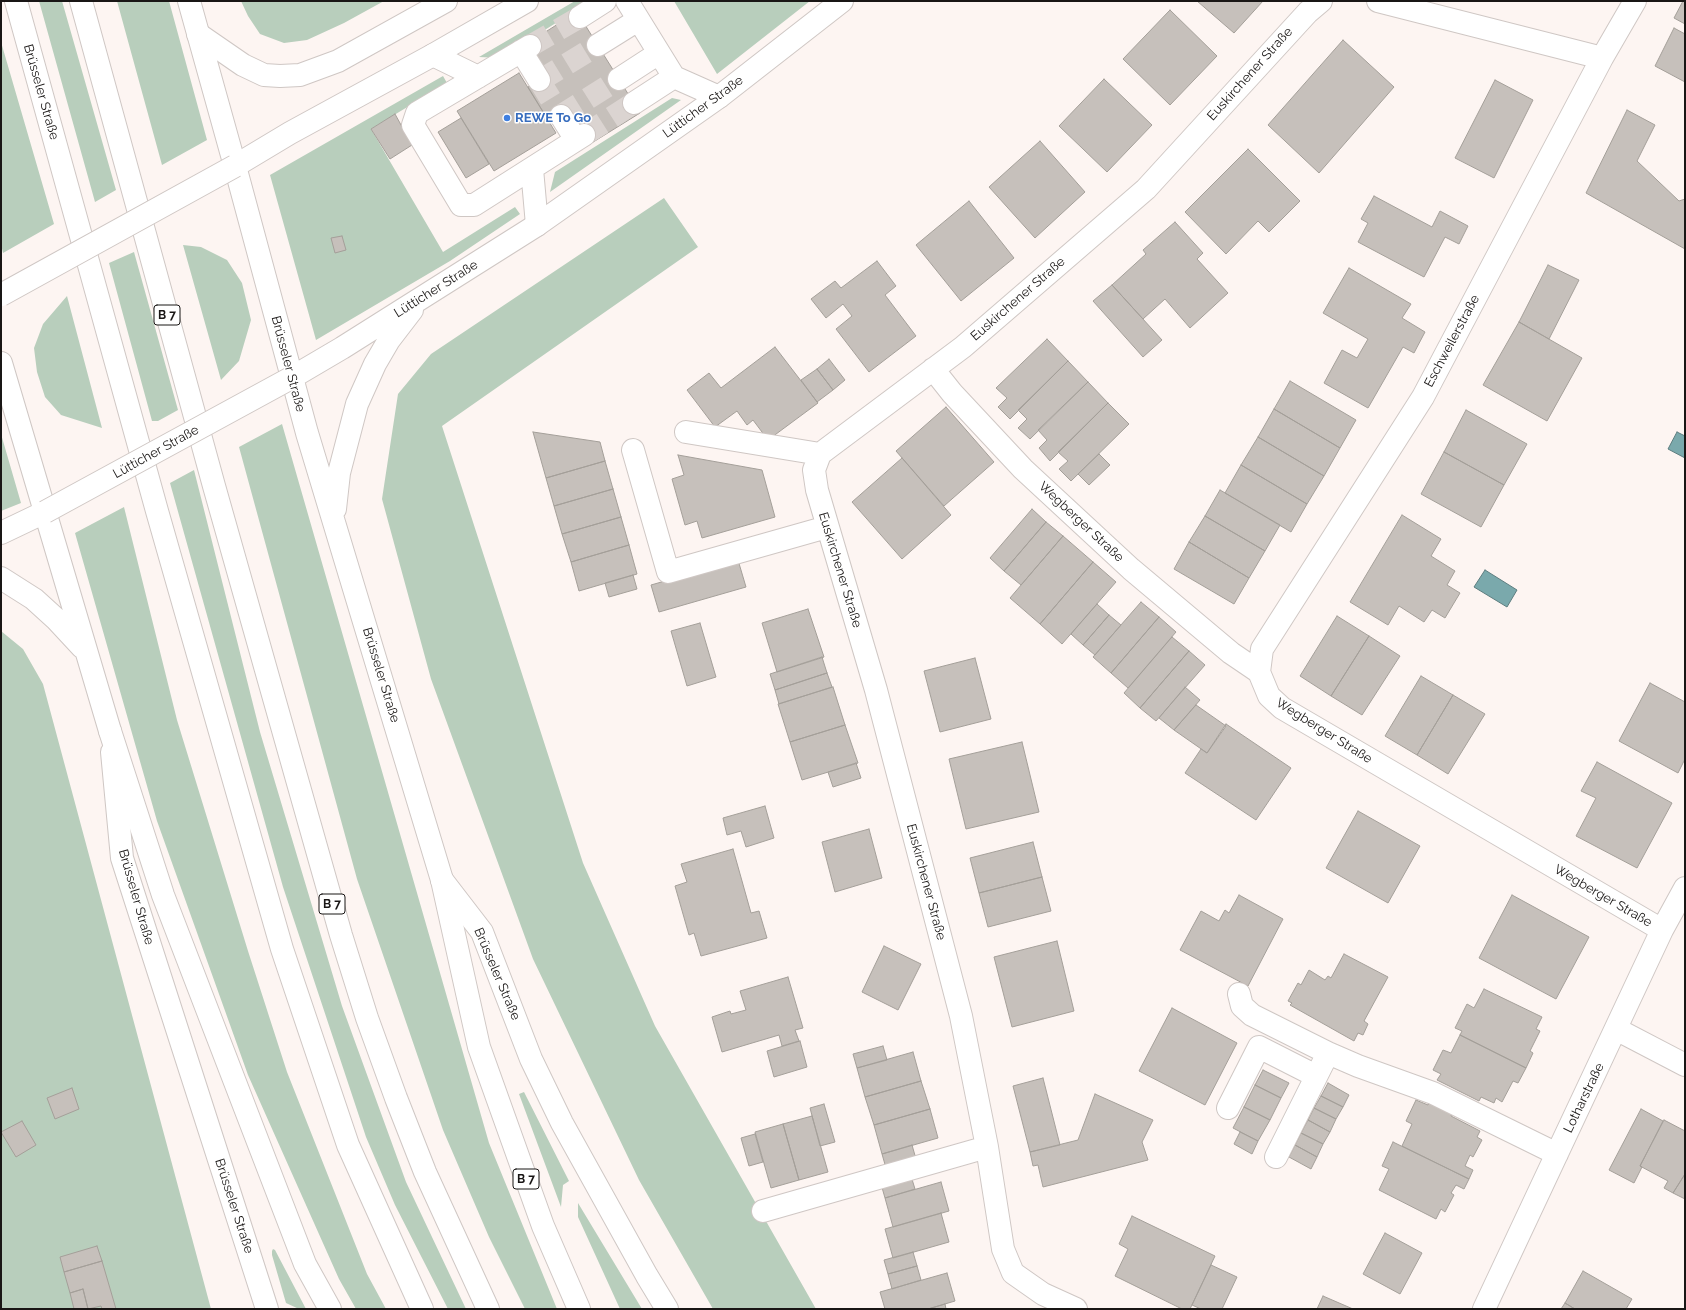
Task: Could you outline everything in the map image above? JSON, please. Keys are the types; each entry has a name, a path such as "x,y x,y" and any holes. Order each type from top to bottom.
{"main road":[{"name":"Brüsseler Straße","path":"16,1 159,518 282,949 348,1145 422,1309"},
{"name":"B 7","path":"81,1 214,486 340,935 367,1018 396,1098 428,1179 488,1309"},
{"name":"Brüsseler Straße","path":"189,1 235,166 291,378 442,880 482,932 531,1059 562,1123 667,1309"},
{"path":"198,34 243,65 264,75 300,75 338,61 446,1"},
{"path":"1,295 235,166 290,133 433,55 527,1"},
{"path":"580,17 605,1"},
{"path":"627,1 674,77 719,97"},
{"name":"Lütticher Straße","path":"1,533 45,512 291,378 342,348 537,225 719,97 842,1"},
{"name":"Euskirchener Straße","path":"1076,1309 1043,1294 1013,1273 1003,1249 986,1147 961,1016 876,690 827,527 817,490 814,470 820,454 962,347 1146,189 1308,12 1321,1"},
{"path":"1378,1 1602,58"},
{"name":"Eschweilerstraße","path":"1259,672 1262,649 1423,397 1602,58 1635,1"},
{"path":"598,45 638,20"},
{"path":"538,80 525,48 417,114 413,125 461,205 474,206 580,138 561,116"},
{"path":"619,79 659,53"},
{"path":"433,55 478,77"},
{"path":"634,103 674,77"},
{"path":"532,169 537,225"},
{"path":"334,517 339,473 357,404 375,364 389,340 420,299"},
{"name":"Brüsseler Straße","path":"1,363 110,731 122,858 268,1309"},
{"name":"Wegberger Straße","path":"933,369 952,393 1023,469 1040,485 1131,569 1230,653 1259,672 1269,696 1282,708 1662,930"},
{"path":"686,432 820,454"},
{"path":"633,450 668,572 827,527"},
{"path":"1,578 34,599 86,650"},
{"path":"110,731 163,895 305,1264 330,1309"},
{"name":"B 7","path":"442,880 479,1047 543,1226 578,1309"},
{"name":"Lotharstraße","path":"1484,1309 1662,930 1685,888"},
{"path":"1239,994 1242,1006 1252,1015 1328,1053 1433,1094 1557,1154"},
{"path":"1616,1029 1685,1065"},
{"path":"1228,1108 1259,1047 1316,1076"},
{"path":"1276,1157 1328,1053"},
{"path":"763,1211 986,1147"}],"green space":[{"path":"39,1 62,1 116,190 95,202"},
{"path":"117,1 169,1 207,140 162,165"},
{"path":"241,1 384,1 344,23 307,40 284,43 260,34 248,16"},
{"path":"575,1 591,1 500,58 479,57"},
{"path":"674,1 810,1 717,74"},
{"path":"1,42 54,224 3,253 1,244"},
{"path":"443,76 447,83 371,129 443,252 515,207 520,214 450,261 316,340 270,175"},
{"path":"672,98 681,100 550,192 555,172"},
{"path":"664,198 698,247 442,426 583,863 655,1026 816,1309 713,1309 639,1180 533,959 431,679 382,499 398,394 431,354"},
{"path":"183,245 201,247 227,260 242,283 251,320 239,361 221,380"},
{"path":"134,252 178,410 158,421 152,421 109,263"},
{"path":"67,296 102,428 61,415 45,397 37,372 34,348 43,324"},
{"path":"282,424 489,1143 557,1309 525,1309 489,1237 443,1130 357,879 239,447"},
{"path":"1,434 21,503 1,511"},
{"path":"194,470 260,732 342,1006 406,1182 466,1309 448,1309 395,1205 366,1137 283,887 170,483"},
{"path":"124,507 177,720 287,1072 367,1274 386,1309 356,1309 339,1279 248,1075 157,821 75,533"},
{"path":"1,631 23,649 43,684 211,1309 1,1309"},
{"path":"524,1092 569,1181 563,1185 561,1207 519,1094"},
{"path":"578,1203 642,1309 620,1309 578,1217"},
{"path":"273,1249 275,1250 306,1309 299,1309 286,1303 272,1255"}],"water":[{"path":"1677,432 1685,436 1685,458 1668,449"},
{"path":"1485,570 1517,590 1507,607 1474,587"}],"building":[{"path":"1197,1 1263,1 1234,33"},
{"path":"1683,1 1685,1 1685,24 1674,18"},
{"path":"1170,10 1217,56 1170,105 1123,59"},
{"path":"577,12 640,113 590,144 570,111 550,123 528,87 548,75 528,43"},
{"path":"1674,28 1685,34 1685,82 1655,66"},
{"path":"1343,40 1394,87 1319,173 1268,125"},
{"path":"519,73 556,133 494,171 457,111"},
{"path":"1104,79 1152,125 1107,172 1059,126"},
{"path":"1495,80 1533,100 1494,178 1455,158"},
{"path":"1627,110 1655,125 1637,161 1679,201 1685,199 1685,249 1586,193"},
{"path":"395,114 412,145 390,159 371,129"},
{"path":"461,118 489,164 466,178 438,132"},
{"path":"1040,141 1085,192 1035,238 989,187"},
{"path":"1248,149 1300,201 1269,232 1258,221 1226,254 1185,212"},
{"path":"1374,196 1432,227 1440,211 1468,226 1459,244 1445,237 1424,277 1358,242 1368,223 1361,219"},
{"path":"969,201 1014,258 961,301 916,245"},
{"path":"1175,222 1203,253 1197,259 1228,293 1190,328 1165,299 1143,319 1112,285 1146,254 1143,250"},
{"path":"342,236 346,250 335,253 331,238"},
{"path":"877,261 896,286 885,295 916,336 869,372 836,329 852,316 843,304 826,318 811,299 835,281 841,288"},
{"path":"1548,265 1579,280 1549,339 1519,322"},
{"path":"1349,268 1411,304 1402,318 1425,332 1414,353 1403,347 1368,408 1324,383 1342,350 1357,358 1368,339 1323,313"},
{"path":"1112,285 1162,340 1143,357 1093,301"},
{"path":"1519,322 1582,358 1547,421 1483,385"},
{"path":"1047,339 1068,361 1010,419 998,407 1007,398 996,388"},
{"path":"775,347 818,403 768,440 753,420 747,425 737,411 715,427 687,390 709,373 721,388"},
{"path":"829,359 845,380 833,390 817,369"},
{"path":"1068,361 1088,382 1030,439 1018,428 1027,419 1018,410"},
{"path":"817,369 833,390 817,402 801,380"},
{"path":"1290,381 1356,420 1340,448 1274,409"},
{"path":"1088,382 1108,403 1050,461 1039,448 1047,440 1038,430"},
{"path":"1108,403 1129,424 1071,481 1059,469 1068,461 1058,452"},
{"path":"946,407 994,462 944,506 896,451"},
{"path":"1274,409 1340,448 1324,476 1258,437"},
{"path":"1466,410 1527,444 1504,485 1444,452"},
{"path":"533,432 600,442 605,461 546,478"},
{"path":"1258,437 1324,476 1307,504 1241,465"},
{"path":"1444,452 1504,485 1481,527 1421,494"},
{"path":"1099,454 1110,465 1089,485 1078,474"},
{"path":"678,455 762,470 775,517 702,538 697,521 685,525 672,479 684,475"},
{"path":"902,458 951,515 902,559 852,502"},
{"path":"605,461 613,489 554,506 546,478"},
{"path":"1241,465 1307,504 1291,532 1225,493"},
{"path":"613,489 621,517 562,534 554,506"},
{"path":"1220,490 1280,525 1265,551 1205,516"},
{"path":"1032,509 1046,522 1004,571 990,558"},
{"path":"1402,515 1441,539 1431,556 1455,571 1447,585 1460,593 1445,618 1432,610 1424,622 1399,606 1388,625 1350,602"},
{"path":"1205,516 1265,551 1249,578 1189,542"},
{"path":"621,517 629,545 571,562 562,534"},
{"path":"1046,522 1063,536 1021,585 1004,571"},
{"path":"1063,536 1093,562 1040,624 1010,598"},
{"path":"1189,542 1249,578 1234,604 1174,569"},
{"path":"629,545 637,574 579,591 571,562"},
{"path":"738,560 746,587 659,612 651,585"},
{"path":"1093,562 1116,582 1062,644 1040,624"},
{"path":"633,575 637,589 609,597 605,583"},
{"path":"1141,602 1159,617 1111,673 1093,657"},
{"path":"1097,604 1109,615 1083,645 1071,634"},
{"path":"808,609 824,657 777,672 762,623"},
{"path":"1109,615 1121,625 1095,655 1083,645"},
{"path":"1337,616 1369,636 1331,696 1300,676"},
{"path":"1159,617 1176,632 1128,688 1111,673"},
{"path":"700,623 716,677 687,686 671,631"},
{"path":"1369,636 1400,656 1362,715 1331,696"},
{"path":"1172,637 1189,651 1140,708 1124,693"},
{"path":"1189,651 1205,665 1156,721 1140,708"},
{"path":"822,657 827,673 775,690 770,674"},
{"path":"975,658 991,719 940,732 924,671"},
{"path":"827,673 832,687 779,704 775,690"},
{"path":"1421,676 1453,695 1417,755 1385,736"},
{"path":"1650,683 1685,702 1685,759 1678,773 1619,741"},
{"path":"833,687 845,725 790,742 778,704"},
{"path":"1185,687 1200,700 1174,730 1159,718"},
{"path":"1453,695 1485,714 1448,774 1417,755"},
{"path":"1196,705 1226,726 1207,753 1174,730"},
{"path":"1226,724 1291,768 1256,820 1185,773 1201,749 1207,753"},
{"path":"845,725 858,763 802,780 790,742"},
{"path":"1022,742 1039,812 966,829 949,759"},
{"path":"1597,762 1672,803 1637,868 1576,836 1596,798 1581,791"},
{"path":"856,763 861,778 833,787 828,772"},
{"path":"765,806 774,838 746,847 741,831 727,835 723,818"},
{"path":"1358,811 1420,846 1388,903 1326,868"},
{"path":"869,829 882,878 835,892 822,842"},
{"path":"1033,842 1042,877 979,893 970,858"},
{"path":"733,849 751,913 759,911 767,938 701,956 694,933 689,935 675,886 687,882 681,864"},
{"path":"1042,877 1051,911 988,927 979,893"},
{"path":"1239,895 1283,919 1248,986 1180,950 1201,911 1219,921 1225,910 1229,913"},
{"path":"1512,895 1589,937 1556,999 1479,958"},
{"path":"1057,941 1074,1011 1012,1027 994,957"},
{"path":"884,946 921,964 898,1010 862,992"},
{"path":"1344,954 1388,977 1364,1021 1368,1024 1363,1035 1358,1033 1354,1041 1290,1005 1292,1003 1288,1001 1298,983 1301,985 1309,970 1325,980 1328,976 1331,978"},
{"path":"788,977 803,1028 795,1030 799,1041 782,1046 779,1035 722,1052 712,1017 730,1011 731,1014 746,1010 740,991"},
{"path":"1484,989 1542,1017 1536,1029 1540,1031 1530,1051 1533,1053 1526,1068 1460,1035 1462,1031 1455,1028 1467,1004 1474,1008"},
{"path":"1172,1008 1237,1043 1205,1105 1139,1071"},
{"path":"1460,1035 1526,1068 1518,1083 1513,1081 1502,1102 1496,1098 1494,1103 1481,1097 1479,1101 1437,1080 1441,1074 1433,1070 1443,1050 1451,1053"},
{"path":"800,1041 807,1067 774,1077 767,1051"},
{"path":"883,1046 887,1060 857,1068 853,1054"},
{"path":"913,1052 921,1081 865,1097 857,1068"},
{"path":"1263,1070 1289,1083 1281,1098 1255,1085"},
{"path":"1043,1078 1060,1145 1030,1152 1013,1086"},
{"path":"921,1081 930,1109 874,1125 865,1097"},
{"path":"1328,1083 1349,1095 1343,1107 1321,1096"},
{"path":"1255,1085 1281,1098 1270,1120 1244,1107"},
{"path":"72,1088 79,1109 55,1119 47,1098"},
{"path":"1095,1094 1153,1120 1142,1142 1148,1160 1043,1187 1038,1165 1033,1166 1030,1152 1078,1140"},
{"path":"1321,1096 1343,1107 1336,1119 1314,1108"},
{"path":"1416,1100 1428,1105 1430,1101 1453,1112 1451,1116 1480,1131 1477,1137 1482,1140 1473,1157 1470,1155 1465,1166 1473,1170 1469,1179 1402,1146 1412,1124 1406,1121"},
{"path":"824,1104 835,1142 820,1146 810,1108"},
{"path":"1244,1107 1270,1120 1258,1141 1233,1128"},
{"path":"1314,1108 1336,1119 1330,1132 1308,1120"},
{"path":"930,1109 938,1138 882,1154 874,1125"},
{"path":"1641,1109 1663,1121 1640,1166 1642,1167 1634,1183 1609,1170"},
{"path":"812,1116 828,1172 799,1180 783,1124"},
{"path":"1308,1120 1330,1132 1323,1144 1301,1133"},
{"path":"1664,1120 1685,1131 1685,1174 1673,1193 1664,1188 1668,1181 1640,1166"},
{"path":"22,1121 36,1145 16,1157 1,1132"},
{"path":"783,1124 799,1180 771,1188 755,1132"},
{"path":"1240,1132 1258,1141 1252,1154 1234,1144"},
{"path":"1301,1133 1323,1144 1317,1157 1295,1145"},
{"path":"755,1134 763,1162 749,1166 741,1138"},
{"path":"1393,1142 1469,1179 1464,1189 1456,1185 1451,1193 1454,1195 1445,1212 1441,1209 1436,1219 1379,1190 1389,1169 1382,1166"},
{"path":"912,1145 916,1159 886,1168 882,1154"},
{"path":"1295,1145 1317,1157 1311,1169 1289,1157"},
{"path":"1685,1174 1685,1199 1673,1193"},
{"path":"911,1176 915,1189 885,1198 881,1184"},
{"path":"941,1182 949,1211 893,1227 885,1198"},
{"path":"941,1213 949,1242 893,1258 885,1229"},
{"path":"1132,1216 1215,1256 1190,1309 1182,1309 1115,1276 1128,1249 1119,1244"},
{"path":"1385,1233 1422,1253 1400,1294 1363,1274"},
{"path":"97,1246 102,1261 64,1272 60,1257"},
{"path":"913,1252 917,1266 888,1274 884,1260"},
{"path":"102,1261 116,1309 102,1309 101,1306 88,1309 83,1289 70,1293 64,1272"},
{"path":"1211,1265 1237,1277 1222,1309 1201,1309 1192,1305"},
{"path":"917,1266 921,1280 892,1289 888,1274"},
{"path":"1583,1271 1632,1299 1626,1309 1575,1309 1565,1303"},
{"path":"947,1273 955,1301 928,1309 885,1309 880,1292"},
{"path":"83,1289 88,1309 74,1309 70,1293"},
{"path":"1323,1296 1353,1309 1317,1309"},
{"path":"1565,1303 1575,1309 1561,1309"},
{"path":"945,1304 946,1309 928,1309"}],"tunnel":[{"path":"530,46 580,17"},
{"path":"539,81 598,45"},
{"path":"560,116 619,79"},
{"path":"539,80 561,116"},
{"path":"584,135 634,103"}],"place":[{"name":"REWE To Go","path":"507,118"}]}
